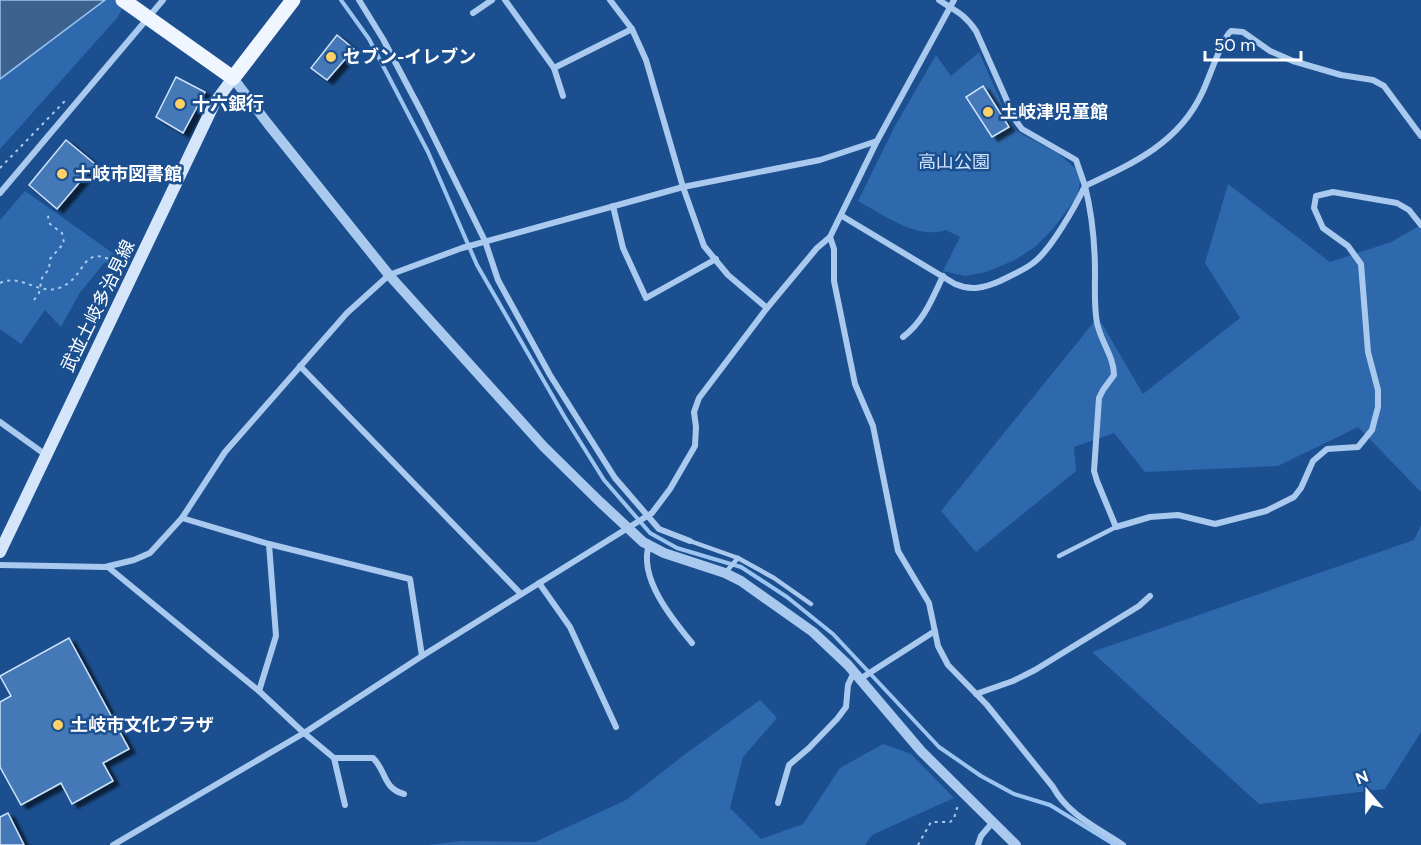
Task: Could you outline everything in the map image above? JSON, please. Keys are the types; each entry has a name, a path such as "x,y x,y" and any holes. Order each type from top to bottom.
{"main road":[{"path":"127,3 233,78 293,0"},
{"name":"武並土岐多治見線","path":"0,552 214,104 233,78"}],"street":[{"path":"0,193 147,16 163,0"},
{"path":"358,0 383,39 422,112 485,241 498,280 550,375 615,478 646,517 659,529 690,541"},
{"path":"472,13 492,0"},
{"path":"505,0 554,68 563,96"},
{"path":"610,0 632,29 646,60 683,187 704,246 728,275 767,308"},
{"path":"939,0 952,3 976,31 1016,121 1028,133 1076,160 1085,186 1091,208 1094,241 1094,293 1097,324 1114,366 1114,375 1099,398 1094,471 1116,526 1150,518 1178,515 1215,524 1266,511 1294,497 1301,488 1313,460 1327,449 1358,447 1372,430 1378,408 1378,390 1368,352 1361,264 1347,246 1323,228 1314,208 1316,196 1333,192 1396,203 1409,210 1421,225"},
{"path":"113,845 304,733 422,656 652,513 670,489 695,446 694,412 699,398 767,308 817,248 830,237 877,141 952,3"},
{"path":"554,68 632,29"},
{"path":"842,216 965,288 980,288 1032,264 1039,258 1074,208 1085,186 1161,146 1182,126 1201,96 1226,34 1231,31 1243,32 1270,51 1293,61 1341,75 1378,82 1384,86 1421,136"},
{"path":"233,78 389,275 544,447 632,526 649,546 725,573 766,597 825,642 859,676 921,751 1016,845"},
{"path":"0,565 108,567 150,553 182,518 225,452 347,313 389,275 485,241 683,187 820,160 877,141"},
{"path":"613,206 623,248 646,298 716,260"},
{"path":"830,237 834,249 834,281 855,384 873,426 898,551 929,603 938,646 948,665 976,694 1046,778 1058,796 1078,816 1123,845"},
{"path":"903,337 925,314 943,276"},
{"path":"300,366 521,594"},
{"path":"0,422 46,454"},
{"path":"182,518 269,544 410,579 422,656"},
{"path":"259,691 276,636 269,544"},
{"path":"649,546 647,561 652,581 663,604 692,643"},
{"path":"108,567 259,691 334,758 345,805"},
{"path":"538,583 570,627 616,727"},
{"path":"976,694 1013,681 1055,658 1139,606 1150,596"},
{"path":"778,803 789,765 810,748 846,707 849,678 877,669 935,631"},
{"path":"334,758 373,758 379,764 388,785 404,794"},
{"path":"978,845 981,836 993,822"}],"lane":[{"path":"1059,556 1116,526"},
{"path":"690,541 738,558 811,604"},
{"path":"725,573 738,558"}],"path":[{"path":"0,168 63,102 80,98"},
{"path":"34,300 41,280 49,269 50,259 64,243 62,233 50,224 48,216 50,214"},
{"path":"0,283 7,280 21,281 39,289 56,289 74,278 89,259 100,256 108,257 133,274"},
{"path":"918,845 931,822 950,822 954,819 964,796"}],"green space":[{"path":"105,0 127,0 117,18 0,149 0,79"},
{"name":"高山公園","path":"979,52 1007,116 1018,132 1059,154 1075,168 1081,177 1077,197 1052,230 1035,247 1015,260 986,272 965,276 943,271 960,237 946,230 923,232 900,225 858,201 895,126 936,55 951,76"},
{"path":"1228,184 1330,262 1391,242 1421,225 1421,492 1358,427 1278,466 1145,472 1114,433 1074,447 1076,471 976,552 941,511 1098,317 1143,394 1240,318 1205,263"},
{"path":"25,191 124,261 117,271 105,262 79,294 61,327 45,310 21,344 0,329 0,220"},
{"path":"1421,525 1421,732 1385,789 1259,804 1092,652 1414,540"},
{"path":"760,700 777,718 743,757 730,808 761,839 803,824 840,768 883,744 911,754 954,798 872,835 865,845 428,845 461,841 535,842 626,800"}],"shaded area":[{"path":"0,0 105,0 0,79"}],"building":[{"path":"337,35 354,49 327,80 311,68"},
{"name":"十六銀行","path":"176,77 205,92 183,133 156,117"},
{"name":"土岐津児童館","path":"983,86 1009,127 992,137 966,97"},
{"name":"土岐市図書館","path":"66,140 95,164 57,209 29,185"},
{"name":"土岐市文化プラザ","path":"69,638 129,749 103,763 113,781 72,804 61,783 21,805 0,767 0,702 11,696 0,676"},
{"path":"8,813 24,845 0,845 0,817"}],"waterway":[{"path":"341,0 369,39 428,152 477,265 564,416 604,480 650,533 677,548 741,567 787,597 833,634 939,747 981,776 1014,794 1050,805 1115,845"}],"place":[{"name":"セブン-イレブン","path":"331,57"},
{"name":"十六銀行","path":"180,104"},
{"name":"土岐津児童館","path":"988,112"},
{"name":"土岐市図書館","path":"62,174"},
{"name":"土岐市文化プラザ","path":"58,725"}]}
